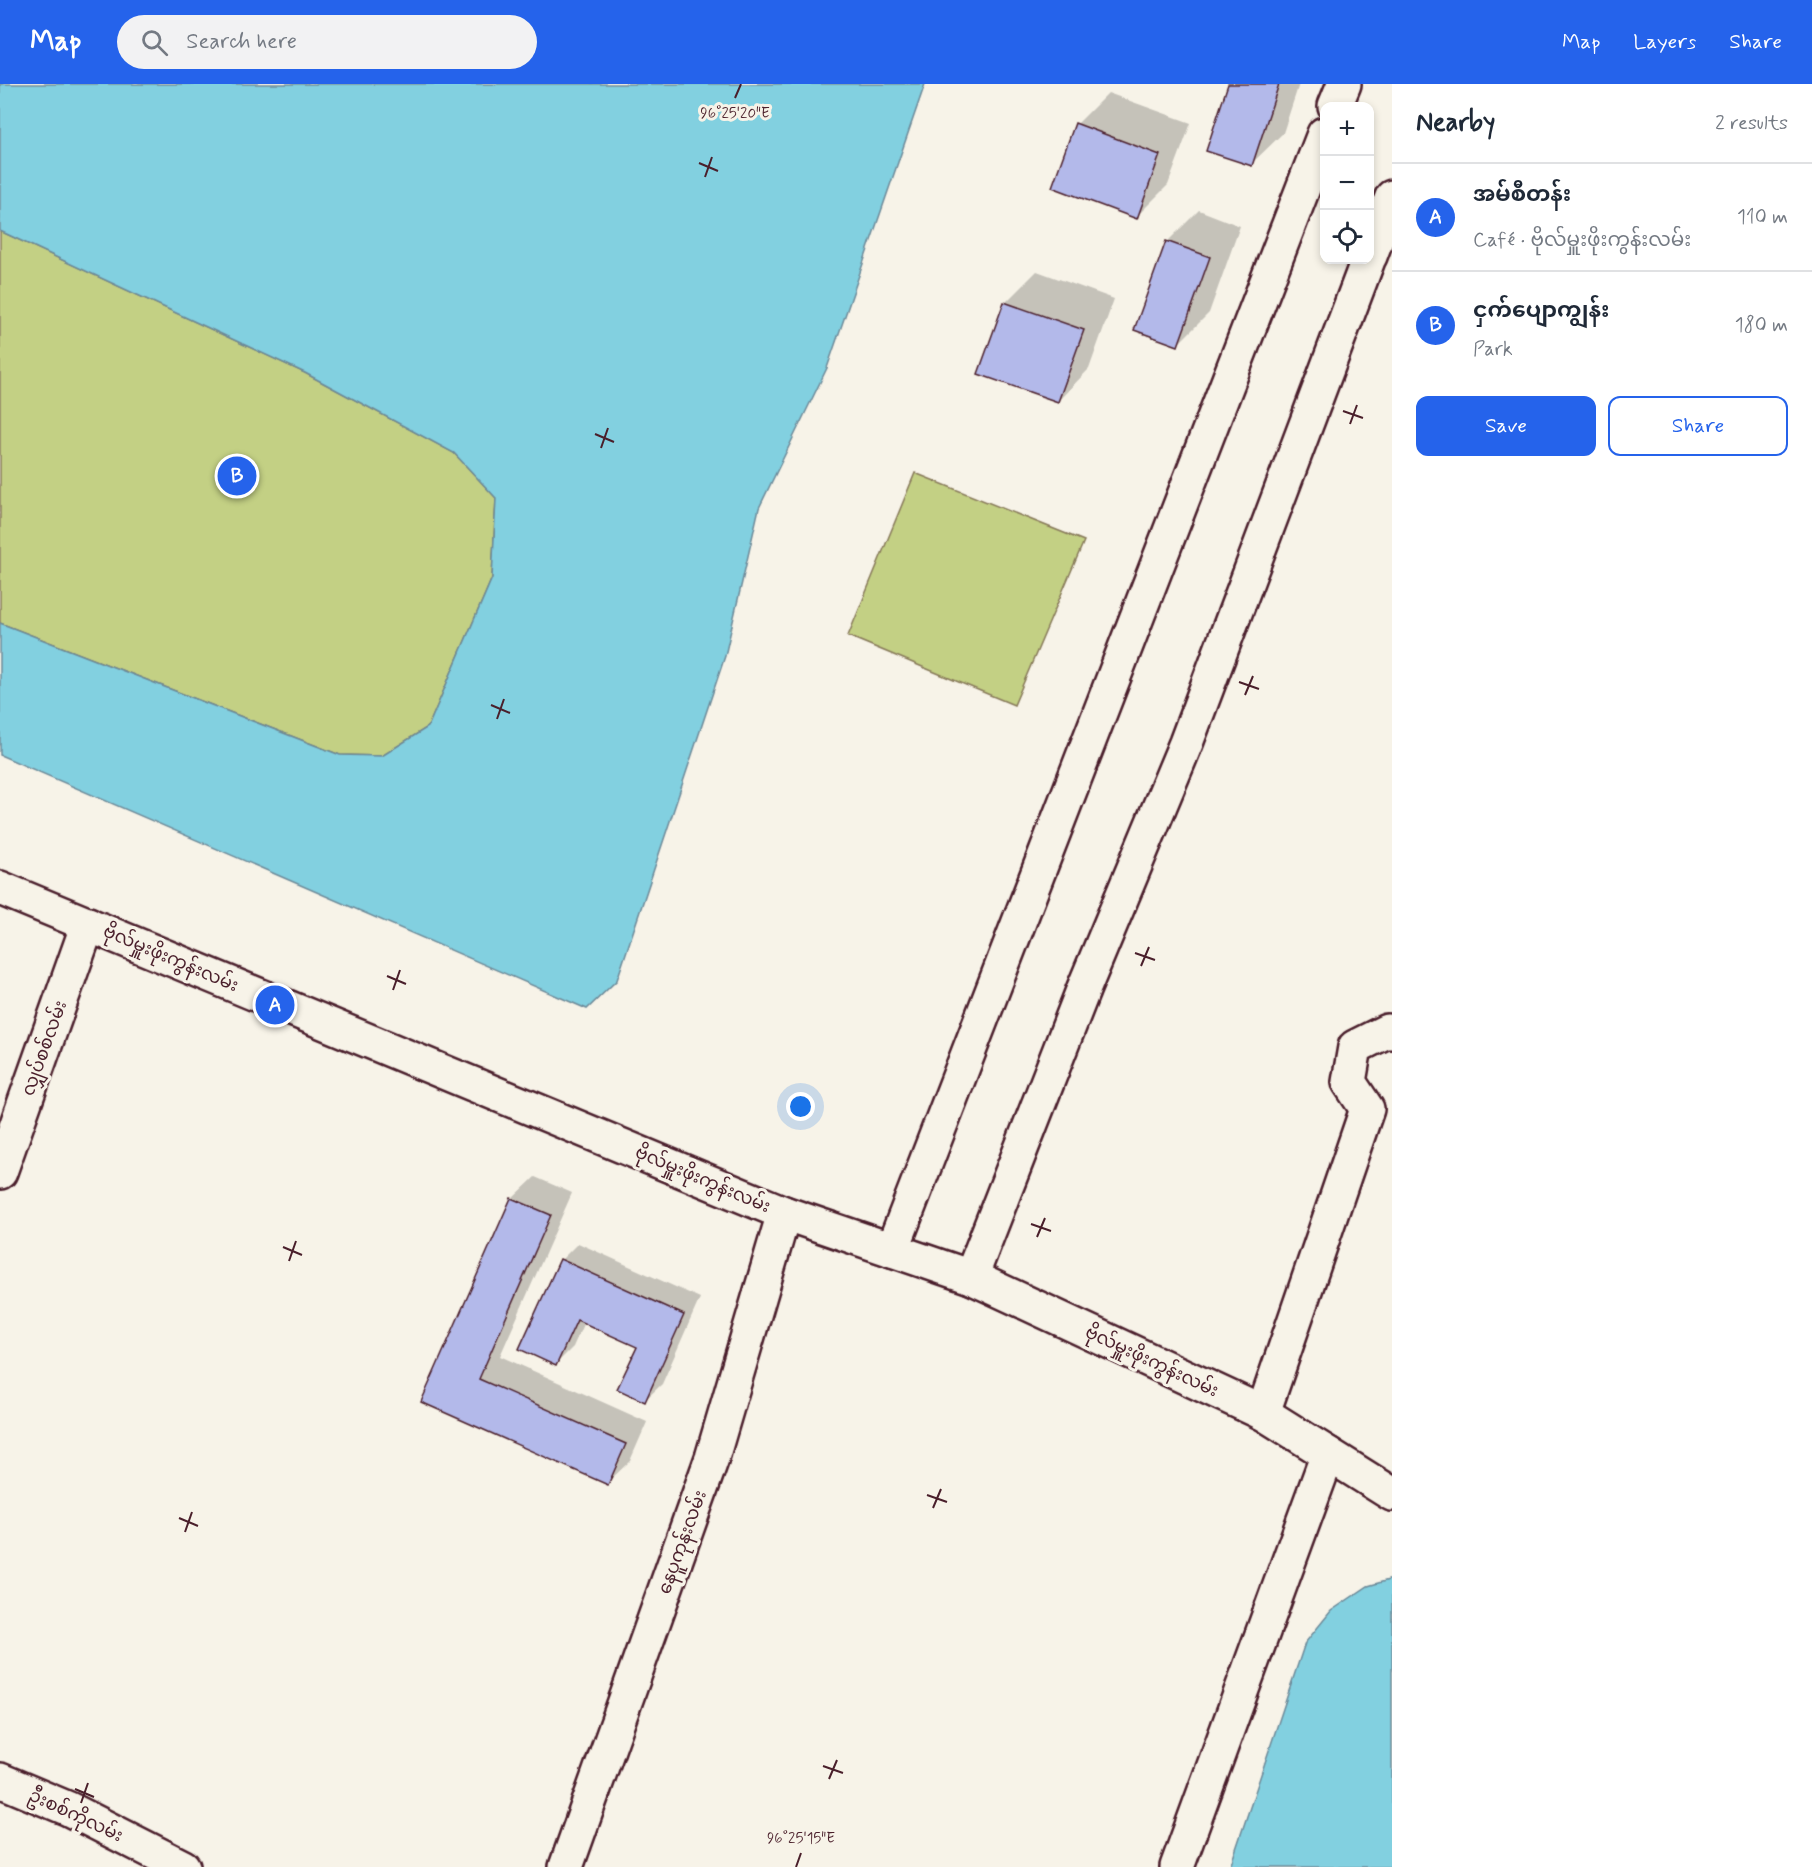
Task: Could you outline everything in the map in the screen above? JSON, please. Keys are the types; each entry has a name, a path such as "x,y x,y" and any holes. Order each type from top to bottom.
{"street":[{"path":"1337,102 1344,84"},
{"path":"892,1250 1320,144"},
{"path":"1374,245 1392,197"},
{"path":"971,1277 1084,988 1186,743 1367,264"},
{"name":"ဗိုလ်မှူးဖိုးကွန်းလမ်း","path":"0,888 784,1213 971,1277 1263,1413 1392,1494"},
{"name":"လျှပ်စစ်လမ်း","path":"0,1172 88,924"},
{"path":"1263,1413 1379,1110 1349,1082 1355,1047 1387,1031 1392,1032"},
{"name":"နေပူကုန်းလမ်း","path":"566,1867 711,1458 784,1213"},
{"path":"1177,1867 1328,1454"},
{"name":"ဦးစစ်ကိုလမ်း","path":"0,1780 69,1809 183,1867"}],"green space":[{"path":"0,231 305,373 454,453 496,498 492,578 428,727 382,756 340,755 0,623"},
{"path":"915,473 1084,541 1014,705 848,636"}],"water":[{"path":"0,84 925,84 827,368 759,508 725,656 617,980 587,1009 0,755 0,623 340,755 382,756 428,727 492,578 496,498 454,453 305,373 0,231"},
{"path":"1392,1579 1392,1867 1230,1867 1305,1643 1331,1611 1368,1586"}],"building":[{"path":"1228,84 1279,84 1252,166 1206,151"},
{"path":"1075,123 1160,155 1137,219 1052,187"},
{"path":"1166,241 1210,257 1178,346 1134,330"},
{"path":"1004,302 1084,330 1058,402 978,374"},
{"path":"511,1198 551,1215 479,1379 626,1444 608,1485 421,1402"},
{"path":"560,1259 684,1315 645,1402 617,1389 637,1347 577,1320 556,1366 519,1349"}],"place":[{"name":"ငှက်ပျောကျွန်း","path":"237,476"},
{"name":"အမ်စီတန်း","path":"275,1005"}]}
